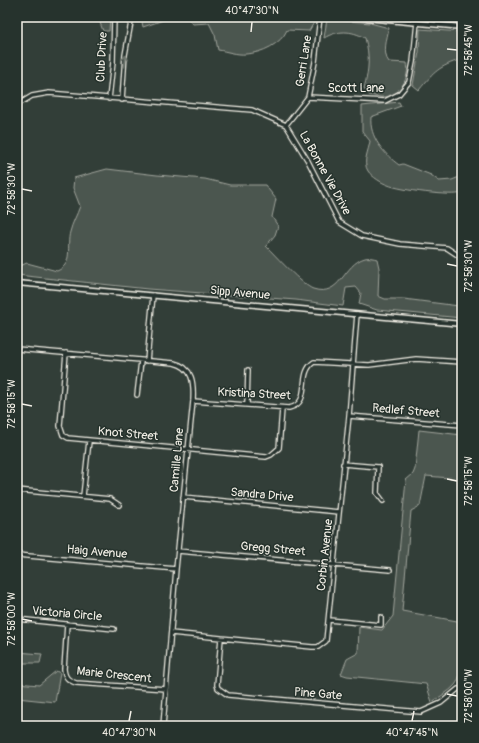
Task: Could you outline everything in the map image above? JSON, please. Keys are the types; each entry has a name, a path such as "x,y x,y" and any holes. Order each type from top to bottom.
{"street":[{"name":"Club Drive","path":"109,99 113,62 114,17"},
{"path":"122,100 125,55 132,17"},
{"name":"Gerri Lane","path":"286,125 308,97 315,62 320,17"},
{"path":"355,17 462,26"},
{"name":"Scott Lane","path":"308,97 385,101 399,94 409,82 413,62 416,22"},
{"name":"La Bonne Vie Drive","path":"17,105 32,96 49,93 252,110 286,125 308,161 339,222 362,236 400,244 446,248 462,258"},
{"name":"Sipp Avenue","path":"17,283 462,324"},
{"path":"147,361 153,295"},
{"name":"Corbin Avenue","path":"171,633 318,647 326,641 349,416 357,314"},
{"name":"Camille Lane","path":"17,349 174,363 186,369 193,379 193,401 176,569 163,726"},
{"name":"Knot Street","path":"66,353 60,430 68,438 266,457 276,452 280,444 282,408"},
{"path":"353,364 369,365 416,359 462,362"},
{"path":"137,395 141,361"},
{"name":"Kristina Street","path":"193,401 282,408 295,407 299,404 303,395 308,366 314,362 353,364"},
{"path":"247,405 248,370"},
{"name":"Redlef Street","path":"349,416 462,425"},
{"path":"83,496 89,441"},
{"path":"343,464 378,467 377,493 383,501"},
{"path":"17,512 18,490 110,499 119,505"},
{"name":"Sandra Drive","path":"183,498 339,512"},
{"name":"Gregg Street","path":"178,551 390,570"},
{"name":"Haig Avenue","path":"17,555 176,569"},
{"path":"329,620 380,625 381,617"},
{"name":"Victoria Circle","path":"17,619 114,629"},
{"name":"Marie Crescent","path":"67,624 64,670 65,676 69,680 76,682 166,689"},
{"name":"Pine Gate","path":"220,638 217,685 218,688 228,695 421,712 433,708 458,689 462,688"}],"shaded area":[{"path":"98,17 110,17 109,31 103,31"},
{"path":"141,17 172,17 143,27"},
{"path":"187,17 299,17 316,19 309,31 287,30 280,40 270,47 258,52 243,54 218,50 215,35 209,23 193,24"},
{"path":"327,19 370,23 389,28 385,50 386,55 389,62 407,63 407,74 403,85 390,96 381,97 369,95 364,88 368,63 368,51 365,38 350,32 339,32 324,38"},
{"path":"420,29 462,32 462,59 442,67 429,78 419,90 413,85 419,52"},
{"path":"399,102 401,106 371,117 372,131 383,150 399,165 403,164 431,175 439,181 452,180 462,176 462,193 438,194 394,187 380,181 368,171 366,167 366,160 370,141 362,131 362,106"},
{"path":"107,169 205,179 230,185 265,185 276,199 272,217 278,226 275,235 266,246 308,286 313,289 330,289 336,285 358,261 366,258 374,258 377,259 379,268 378,296 385,299 404,299 459,306 462,309 462,318 377,310 359,304 361,293 356,287 346,288 343,306 296,300 148,289 17,275 17,267 27,263 57,271 66,264 68,259 70,232 80,206 73,188 74,178"},
{"path":"419,430 462,435 462,479 426,476 420,506 411,511 402,611 457,621 462,615 463,652 461,671 455,685 432,702 426,684 347,676 341,674 347,659 358,653 359,627 382,630 393,616 406,480 413,474 415,469"},
{"path":"17,652 42,654 40,663 17,663"},
{"path":"56,671 60,673 55,702 17,698 17,683 39,685"}]}
